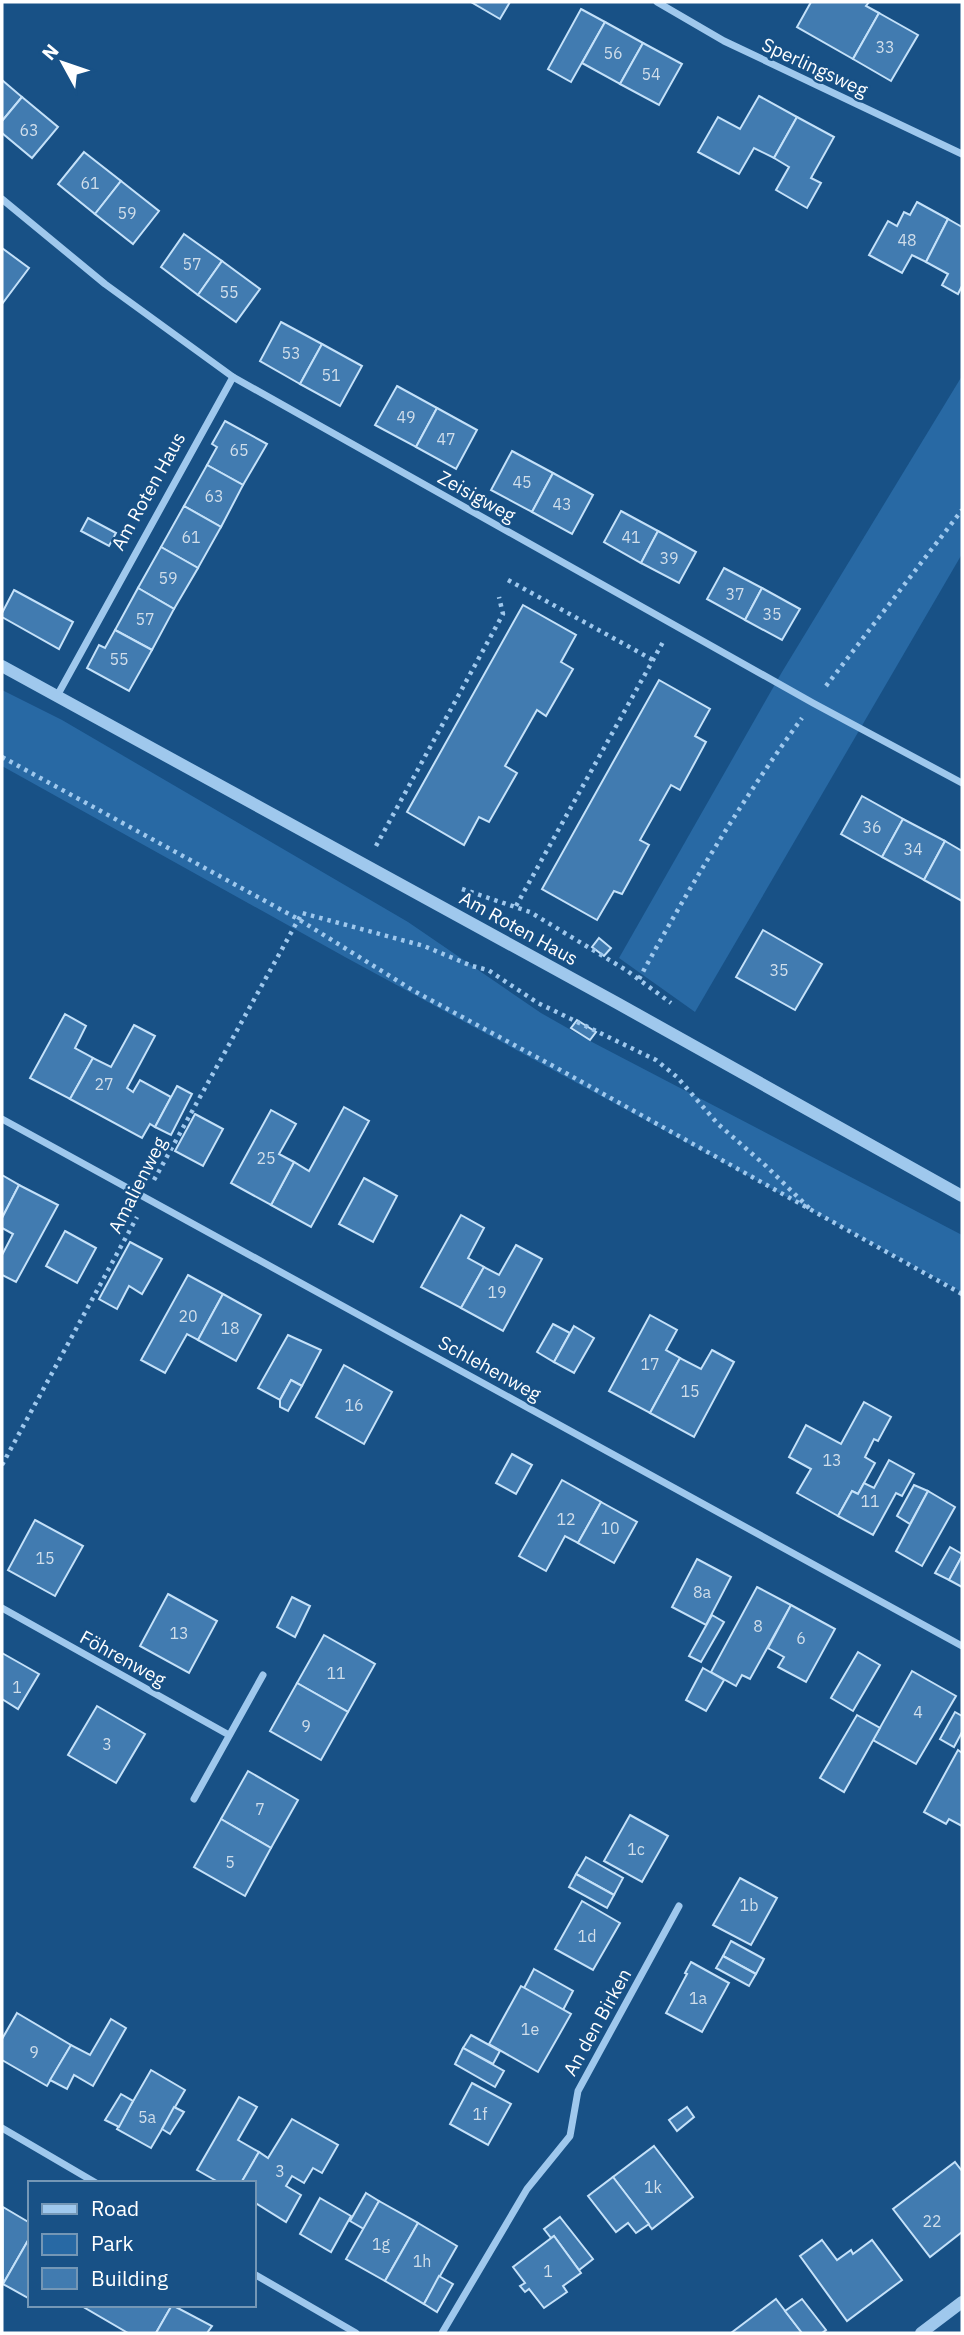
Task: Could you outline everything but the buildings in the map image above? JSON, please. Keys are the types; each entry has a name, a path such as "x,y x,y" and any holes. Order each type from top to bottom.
{"street":[{"name":"Sperlingsweg","path":"657,2 724,41 962,154"},
{"name":"Zeisigweg","path":"2,199 105,284 233,377 813,703 962,783"},
{"name":"Am Roten Haus","path":"57,696 233,377"},
{"name":"Am Roten Haus","path":"2,666 617,1003 962,1196"},
{"name":"Schlehenweg","path":"2,1119 962,1646"},
{"name":"Föhrenweg","path":"2,1608 229,1735"},
{"path":"194,1799 263,1675"},
{"name":"An den Birken","path":"442,2333 527,2189 570,2136 578,2091 679,1906"},
{"path":"2,2129 93,2181"},
{"path":"256,2275 356,2333"},
{"path":"921,2333 962,2302"}],"path":[{"path":"639,979 709,855 764,769 962,510"},
{"path":"508,580 653,660"},
{"path":"376,847 503,614 499,597"},
{"path":"516,906 673,622"},
{"path":"2,757 298,919 414,991 962,1294"},
{"name":"Am Roten Haus","path":"526,917 530,912 639,979 672,1004"},
{"path":"298,919 302,913 424,946 488,970 538,1003 656,1060 677,1077 718,1124 810,1209"},
{"name":"Amalienweg","path":"2,1465 137,1217 155,1178 298,919"}],"green space":[{"path":"962,376 962,554 695,1012 619,958 782,672"},
{"path":"2,690 62,720 408,922 541,1013 592,1042 962,1235 962,1292 345,957 2,766"}]}
